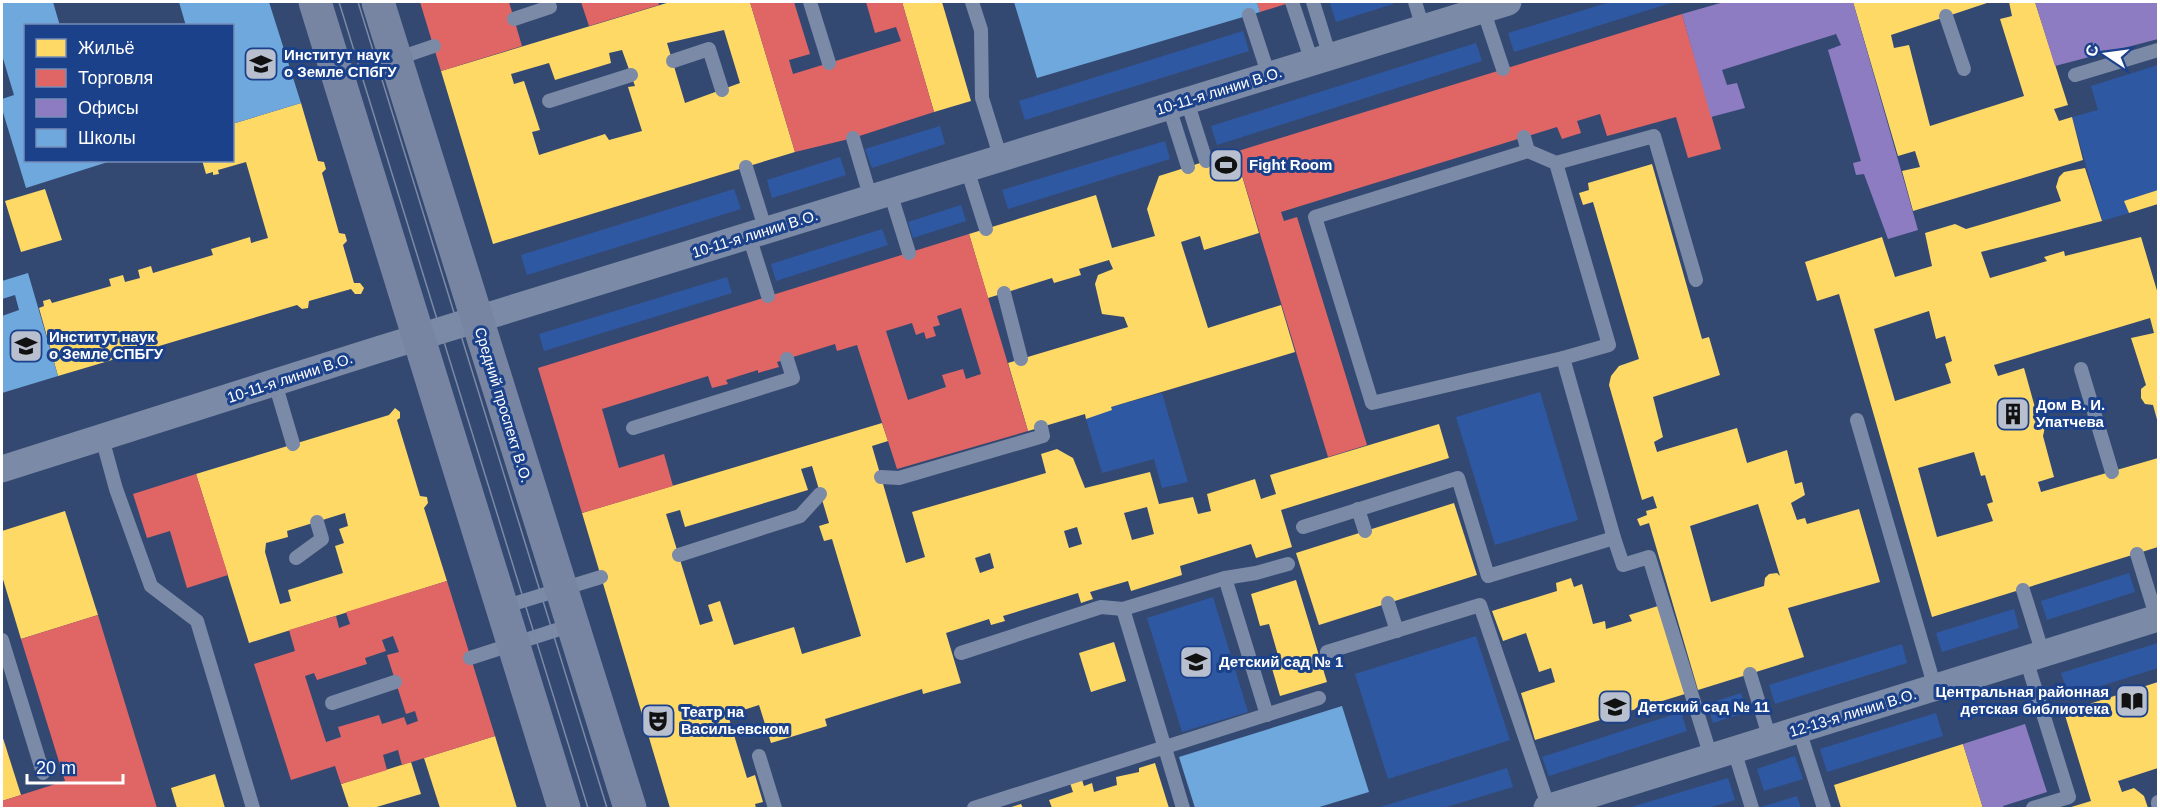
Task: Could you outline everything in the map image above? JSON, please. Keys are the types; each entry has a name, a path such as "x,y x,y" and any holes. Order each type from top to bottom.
{"main road":[{"path":"315,2 564,808"},
{"name":"Средний проспект В.О.","path":"378,2 630,808"}],"street":[{"name":"10-11-я линии В.О.","path":"2,470 420,337 1508,2"},
{"name":"12-13-я линии В.О.","path":"1548,808 1576,804 1770,739 2158,619"}],"lane":[{"path":"810,2 829,63"},
{"path":"972,2 981,30 982,98 1001,159"},
{"path":"1292,2 1321,60"},
{"path":"1313,2 1321,60"},
{"path":"1415,2 1423,28"},
{"path":"514,19 550,7"},
{"path":"1483,9 1503,69"},
{"path":"1249,15 1269,76"},
{"path":"1946,16 1964,69"},
{"path":"396,59 434,46"},
{"path":"673,61 709,49 722,90"},
{"path":"2075,75 2158,50"},
{"path":"549,101 631,75"},
{"path":"1178,104 1206,161"},
{"path":"1178,104 1188,167"},
{"path":"1556,163 1654,136 1696,280"},
{"path":"853,138 909,253"},
{"path":"1526,144 1556,163 1609,345 1372,403 1315,217 1526,144"},
{"path":"746,167 768,296"},
{"path":"967,169 986,229"},
{"path":"1004,293 1021,359"},
{"path":"1563,358 1623,565 1649,557 1723,754 1752,808"},
{"path":"633,428 793,378 787,359"},
{"path":"2081,369 2112,472"},
{"path":"275,383 293,444"},
{"path":"1857,420 1935,688"},
{"path":"881,477 899,478 1043,436 1041,427"},
{"path":"102,438 116,489 151,585 197,621 253,808"},
{"path":"1303,527 1458,478 1488,576 1614,538"},
{"path":"679,555 800,516 820,494"},
{"path":"1358,509 1365,531"},
{"path":"296,558 322,539 317,522"},
{"path":"2137,554 2158,619"},
{"path":"961,653 1101,608 1123,609 1225,578 1257,573 1288,564"},
{"path":"503,607 601,577"},
{"path":"1225,578 1267,715"},
{"path":"2023,590 2035,657 2069,797 2033,808"},
{"path":"1388,603 1397,631"},
{"path":"1327,652 1480,605 1548,808"},
{"path":"1123,609 1183,808"},
{"path":"470,658 572,625"},
{"path":"2,640 43,773"},
{"path":"1750,674 1770,739"},
{"path":"332,703 395,682"},
{"path":"974,808 1319,698"},
{"path":"1799,730 1824,808"},
{"path":"759,756 775,808"}],"shaded area":[{"path":"1393,2 1393,4 1336,22 1330,3"},
{"path":"1610,2 1674,2 1514,52 1508,33"},
{"path":"1243,31 1249,51 1025,120 1019,101"},
{"path":"1476,43 1482,61 1217,145 1211,126"},
{"path":"2158,65 2158,190 2125,201 2129,213 2102,221 2072,117 2098,110 2091,86"},
{"path":"940,126 945,144 872,168 865,149"},
{"path":"1165,141 1170,159 1008,209 1002,190"},
{"path":"840,157 846,175 772,198 767,180"},
{"path":"734,189 741,209 527,275 521,255"},
{"path":"961,205 966,221 913,238 908,222"},
{"path":"882,229 888,245 776,281 771,264"},
{"path":"727,277 732,293 544,351 539,334"},
{"path":"1540,392 1578,520 1495,545 1456,417"},
{"path":"1162,393 1188,482 1162,488 1154,459 1102,473 1086,419 1111,407"},
{"path":"2129,573 2135,592 2047,620 2041,601"},
{"path":"1213,597 1248,712 1182,732 1147,618"},
{"path":"2014,609 2019,628 1942,652 1936,633"},
{"path":"1476,636 1510,740 1388,779 1355,674"},
{"path":"2158,643 2158,668 2069,696 2061,673"},
{"path":"1902,644 1907,663 1775,704 1769,685"},
{"path":"1741,693 1747,712 1713,723 1707,704"},
{"path":"1681,712 1687,731 1549,776 1542,757"},
{"path":"1936,713 1943,736 1827,772 1820,749"},
{"path":"1795,756 1803,779 1764,791 1757,769"},
{"path":"1507,768 1513,787 1443,808 1377,808"},
{"path":"1728,778 1735,800 1708,808 1628,808"},
{"path":"1797,796 1801,808 1761,808 1761,807"}],"building: Жильё":[{"path":"670,2 750,2 795,152 493,244 441,71","holes":["724,30 740,83 685,103 667,43","622,50 635,86 628,87 642,131 609,140 605,134 539,155 532,132 540,130 524,81 514,84 511,74 549,63 555,80 611,63 609,53"]},
{"path":"902,2 942,2 971,101 934,112"},
{"path":"1853,2 1990,2 1891,35 1894,48 1909,45 1930,126 2024,96 2000,19 2012,16 2009,2 2035,2 2068,105 2054,109 2059,121 2072,117 2083,160 1913,211 1902,171 1920,167 1915,151 1898,156"},
{"path":"301,103 318,161 324,162 326,169 322,173 339,233 345,234 347,241 343,245 354,283 360,283 364,288 361,294 355,294 351,289 309,301 308,308 302,309 297,305 58,376 39,308 44,306 43,301 50,299 52,303 111,286 109,279 123,275 125,282 140,278 138,270 151,266 153,273 213,255 211,249 250,237 251,243 268,238 246,162 218,170 219,174 213,175 213,172 206,174 203,162 234,162 234,123"},
{"path":"1235,152 1259,233 1204,250 1200,236 1181,242 1208,328 1281,305 1295,352 1111,407 1112,410 1086,419 1085,414 1028,431 1008,363 1128,327 1124,317 1102,314 1095,284 1098,275 1113,269 1109,260 1079,269 1081,275 1054,283 1052,278 988,298 969,234 1096,195 1112,248 1155,236 1147,209 1159,176"},
{"path":"1652,164 1702,339 1709,337 1720,375 1653,397 1663,437 1654,442 1657,452 1737,428 1747,463 1787,450 1795,484 1802,482 1805,495 1791,503 1797,520 1805,518 1807,524 1859,509 1880,582 1788,608 1804,657 1698,690 1649,523 1640,526 1637,519 1647,515 1646,511 1657,508 1653,496 1642,500 1609,385 1611,376 1619,366 1639,359 1593,202 1583,205 1579,193 1589,190 1588,183","holes":["1758,504 1780,576 1777,573 1769,574 1765,578 1764,586 1711,602 1690,526"]},
{"path":"2085,168 2102,221 1981,252 1990,278 2047,261 2044,257 2064,251 2065,256 2141,237 2158,294 2158,423 2153,405 2145,404 2141,398 2141,389 2146,385 2131,338 2154,333 2150,318 1994,365 1998,376 2024,368 2039,422 2045,427 2043,436 2054,477 2038,482 2041,492 2158,458 2158,547 1932,617 1839,294 1817,301 1805,262 1882,237 1895,277 1932,266 1925,233 1955,224 1966,229 2061,201 2056,187 2059,177 2064,172","holes":["1929,311 1936,339 1945,336 1952,361 1945,364 1951,383 1895,401 1874,329","1974,452 1981,476 1985,475 1993,502 1987,504 1993,521 1937,537 1918,468"]},
{"path":"45,189 62,240 21,252 5,201"},
{"path":"2158,190 2158,204 2129,213 2124,201"},
{"path":"395,408 400,412 400,418 397,420 420,496 427,497 428,503 424,508 447,581 249,643 196,474 389,415","holes":["345,513 348,526 339,529 344,543 335,546 343,573 288,590 291,601 280,604 265,552 266,543 288,537 287,531"]},
{"path":"882,423 888,441 872,446 906,563 925,557 912,512 1046,473 1041,454 1057,449 1073,458 1085,488 1150,472 1159,504 1193,497 1198,514 1211,511 1207,494 1255,479 1261,499 1276,494 1270,475 1439,424 1449,458 1281,510 1292,547 1256,558 1251,544 1180,566 1182,575 1131,591 1128,581 1090,592 1093,599 1081,603 1078,593 1003,616 1005,621 991,625 989,619 946,633 961,683 923,694 922,689 825,719 827,726 771,743 759,705 728,715 747,778 755,775 763,802 755,804 756,808 670,808 582,513","holes":["812,466 829,523 819,526 824,541 832,539 861,636 802,654 794,627 734,645 720,601 708,605 713,621 700,625 666,514 680,510 685,527 808,490 801,469","1147,507 1154,534 1132,540 1124,513","1077,527 1082,544 1069,548 1064,531","990,553 994,568 980,573 975,558"]},
{"path":"1454,503 1477,575 1319,625 1296,553"},
{"path":"65,511 98,615 21,639 2,576 2,531"},
{"path":"1571,578 1574,587 1582,584 1593,624 1605,621 1606,629 1632,621 1629,615 1658,606 1685,694 1535,740 1521,693 1555,682 1551,668 1539,672 1526,633 1503,641 1492,611 1557,591 1556,583"},
{"path":"1296,580 1327,682 1280,696 1271,665 1280,662 1269,624 1260,626 1251,594"},
{"path":"1114,642 1126,681 1091,692 1079,653"},
{"path":"2158,682 2158,768 2118,781 2122,792 2134,788 2144,796 2148,808 2068,808 2091,801 2064,712"},
{"path":"2,735 21,795 2,801"},
{"path":"495,736 517,808 440,808 424,758"},
{"path":"1963,744 1983,808 1841,808 1834,785"},
{"path":"411,762 421,794 373,808 349,808 341,784"},
{"path":"1155,763 1169,808 1052,808 1049,800 1073,792 1070,783 1082,780 1084,786 1092,783 1094,792 1117,785 1116,777 1139,772 1139,768"},
{"path":"215,774 225,808 177,808 171,788"},
{"path":"1021,804 1023,808 1008,808"}],"building: Торговля":[{"path":"420,2 509,2 522,46 441,71"},
{"path":"581,2 658,2 659,5 589,26"},
{"path":"750,2 794,2 810,54 789,60 793,74 901,41 896,27 875,33 866,2 902,2 934,112 853,138 795,152"},
{"path":"1257,2 1292,2 1260,12"},
{"path":"1682,14 1721,149 1688,158 1676,117 1607,136 1600,114 1577,121 1581,133 1562,139 1557,127 1281,212 1284,221 1297,217 1367,445 1328,457 1235,152"},
{"path":"969,234 1028,431 897,469 857,345 837,351 835,344 777,362 779,367 758,373 758,370 726,380 728,384 712,388 708,376 602,409 619,468 664,454 673,486 582,513 538,368","holes":["961,308 981,374 966,379 963,369 942,375 946,387 908,400 886,331 912,323 916,335 924,332 926,339 936,336 933,327 940,325 937,316"]},
{"path":"196,474 228,575 187,588 170,531 147,538 133,494"},
{"path":"447,581 495,736 402,765 398,750 383,755 387,770 341,784 335,766 291,780 254,664 295,651 289,630 336,616 339,628 350,624 346,612","holes":["393,636 399,652 387,655 406,714 415,711 418,721 407,725 404,717 382,724 379,715 338,727 341,737 326,742 305,676 314,673 317,680 367,664 365,658 386,651 382,640"]},
{"path":"98,615 157,808 2,808 2,801 65,781 21,639"}],"building: Офисы":[{"path":"1724,2 1853,2 1918,230 1888,239 1864,174 1856,175 1853,163 1861,161 1828,50 1841,45 1836,34 1722,70 1727,85 1737,83 1745,108 1711,117 1682,14"},
{"path":"2035,2 2158,2 2158,39 2055,66"},
{"path":"2025,724 2047,792 2003,806 2004,808 1983,808 1963,744"}],"building: Школы":[{"path":"2,2 53,2 59,24 24,24 24,162 108,162 26,188 2,109 2,99 14,95 2,55"},
{"name":"Институт наук о Земле СПбГУ","path":"179,2 269,2 301,103 234,123 234,24 185,24"},
{"path":"1014,2 1257,2 1260,12 1037,78"},
{"name":"Институт наук о Земле СПБГУ","path":"28,273 58,376 2,393 2,316 19,310 15,295 2,299 2,281"},
{"path":"1342,706 1369,792 1316,808 1195,808 1179,757"}],"tram line":[{"path":"339,2 588,808"},
{"path":"358,2 607,808"}],"place":[{"name":"Институт наук о Земле СПбГУ","path":"261,64"},
{"name":"Fight Room","path":"1226,165"},
{"name":"Институт наук о Земле СПБГУ","path":"26,346"},
{"name":"Дом В. И. Упатчева","path":"2013,414"},
{"name":"Детский сад № 1","path":"1196,662"},
{"name":"Центральная районная детская библиотека","path":"2132,701"},
{"name":"Детский сад № 11","path":"1615,707"},
{"name":"Театр на Васильевском","path":"658,721"}]}
